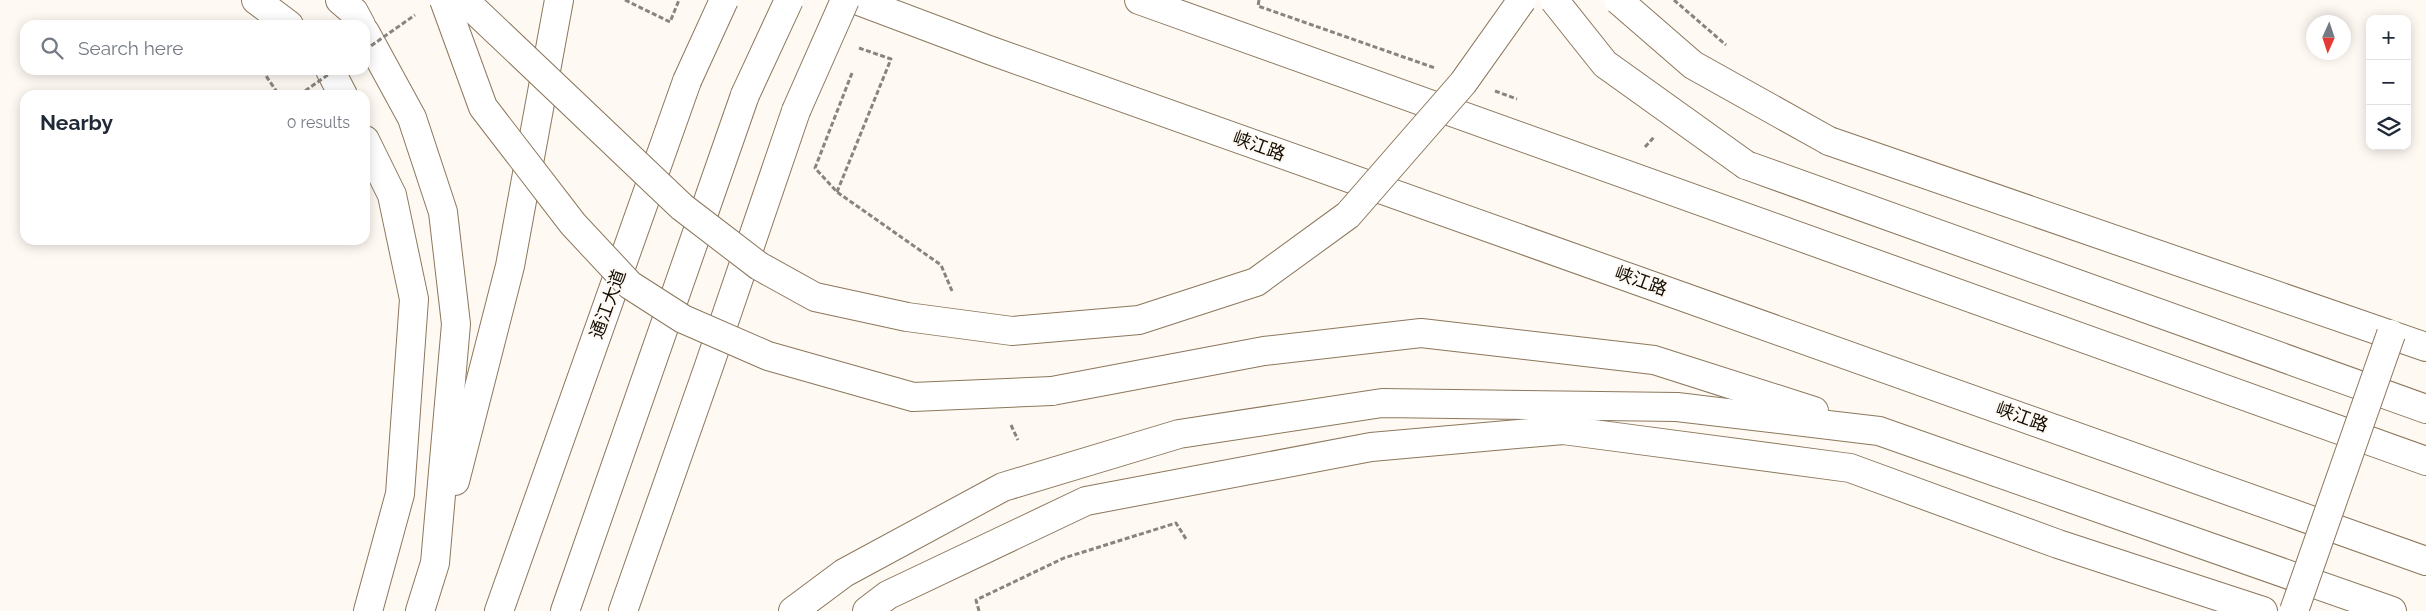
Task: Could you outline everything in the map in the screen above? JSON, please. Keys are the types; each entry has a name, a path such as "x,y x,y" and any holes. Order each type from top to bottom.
{"main road":[{"path":"256,0 282,20"},
{"path":"340,0 354,12 358,20"},
{"path":"444,0 483,107 573,224 630,285 683,319 768,356 913,397 1052,391 1264,351 1421,333 1654,360 1879,431 2392,611"},
{"path":"464,0 682,207 759,266 815,297 907,317 1012,331 1138,320 1256,282 1348,215 1462,84 1522,0"},
{"name":"通江大道","path":"499,611 687,81 724,0"},
{"path":"565,611 746,95 789,0"},
{"path":"623,611 796,112 845,0"},
{"name":"峡江路","path":"856,0 989,50 2426,561"},
{"path":"1139,0 2426,461"},
{"path":"1554,0 1605,64 1746,165 2426,409"},
{"path":"1618,0 1694,65 1829,141 2426,347"},
{"path":"420,611 510,266 559,1"},
{"path":"370,41 412,118 442,212 456,324 434,563"},
{"path":"333,75 340,90"},
{"path":"368,611 400,494 414,299 392,195 370,150"},
{"path":"2294,611 2391,334"},
{"path":"793,611 844,573 1003,487 1179,434 1382,403 1677,407 1879,431"},
{"path":"868,611 888,595 1086,501 1371,447 1563,430 1850,468 2058,544 2263,611"}],"path":[{"path":"625,0 670,22 679,0"},
{"path":"1258,6 1259,0"},
{"path":"1674,0 1730,48"},
{"path":"370,46 416,14"},
{"path":"837,192 891,59 855,46"},
{"path":"816,168 852,73"},
{"path":"265,75 276,90"},
{"path":"306,90 328,75"},
{"path":"979,611 976,600 1064,558 1176,523 1186,539"}]}
